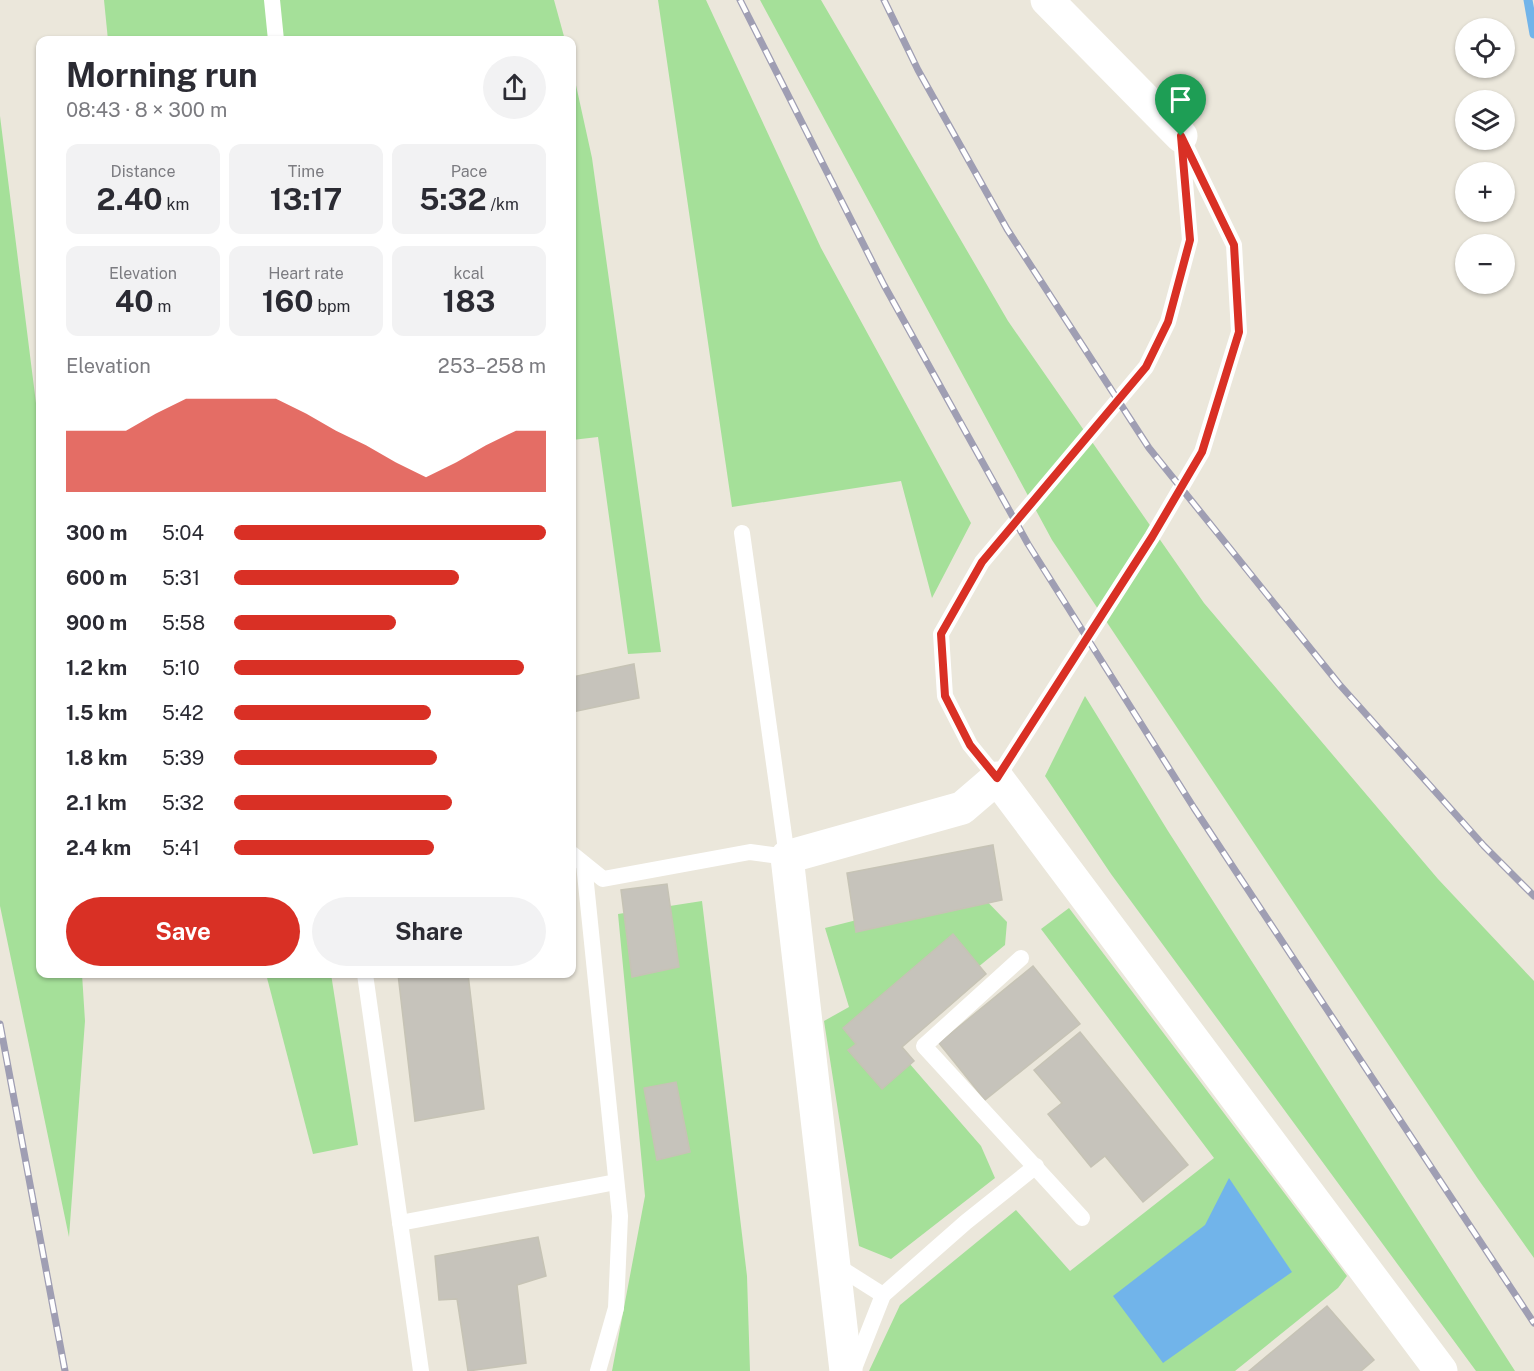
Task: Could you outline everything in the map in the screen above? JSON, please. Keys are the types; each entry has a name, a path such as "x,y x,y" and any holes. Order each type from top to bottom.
{"street":[{"path":"1047,0 1181,136"},
{"path":"846,1371 787,857 962,808 997,778 1441,1371"}],"lane":[{"path":"272,0 276,36"},
{"path":"1181,136 1234,245 1239,332 1202,452 1152,537 997,778 970,745 945,696 941,634 982,562 1146,367 1168,322 1190,240 1181,136"},
{"path":"578,859 603,879 750,852 787,857 742,533"},
{"path":"578,859 620,1216 615,1308 598,1371"},
{"path":"1021,958 924,1046 1082,1218"},
{"path":"366,978 422,1371"},
{"path":"853,1371 884,1295 966,1222 1036,1166"},
{"path":"400,1223 616,1182"},
{"path":"834,1264 884,1295"}],"green space":[{"path":"104,0 554,0 564,36 108,36"},
{"path":"658,0 706,0 821,248 971,523 932,598 901,481 732,507"},
{"path":"760,0 821,0 1008,321 1204,603 1438,879 1534,981 1534,1258 1478,1179 1052,540"},
{"path":"576,85 592,158 661,652 628,654 598,437 576,440"},
{"path":"0,116 36,403 36,978 82,978 85,1021 69,1237 0,906"},
{"path":"1085,696 1168,831 1515,1371 1476,1371 1111,874 1045,776"},
{"path":"976,890 1007,922 1005,945 889,1040 981,1146 995,1178 891,1259 859,1246 824,1021 849,1007 825,928"},
{"path":"702,901 747,1276 750,1371 612,1371 645,1196 618,914"},
{"path":"1069,908 1347,1276 1338,1288 1235,1371 869,1371 900,1305 1016,1210 1070,1271 1214,1158 1041,929"},
{"path":"267,978 332,978 358,1145 313,1154"}],"water":[{"path":"1229,1178 1292,1272 1163,1363 1113,1296 1205,1225"}],"building":[{"path":"634,664 639,698 576,711 576,676"},
{"path":"993,845 1002,900 856,932 847,873"},
{"path":"667,884 679,967 632,977 621,890"},
{"path":"953,934 986,974 902,1047 914,1061 882,1089 848,1050 856,1044 843,1028"},
{"path":"1033,966 1080,1024 985,1100 939,1043"},
{"path":"398,978 468,978 484,1109 415,1121"},
{"path":"1080,1032 1188,1165 1143,1202 1105,1156 1091,1167 1048,1114 1062,1103 1034,1070"},
{"path":"676,1082 690,1152 657,1160 644,1088"},
{"path":"538,1237 546,1276 517,1285 526,1363 468,1371 457,1299 439,1300 435,1256"},
{"path":"1327,1306 1374,1360 1361,1371 1249,1371"}],"waterway":[{"path":"1528,0 1534,34"}],"railway":[{"path":"740,0 884,285 1028,544 1194,808 1534,1323"},
{"path":"884,0 918,70 1007,229 1149,448 1339,684 1484,846 1534,896"},
{"path":"0,1024 65,1371"}],"route":[{"path":"1181,136 1234,245 1239,332 1202,452 1152,537 997,778 970,745 945,696 941,634 982,562 1146,367 1168,322 1190,240 1181,136"}]}
